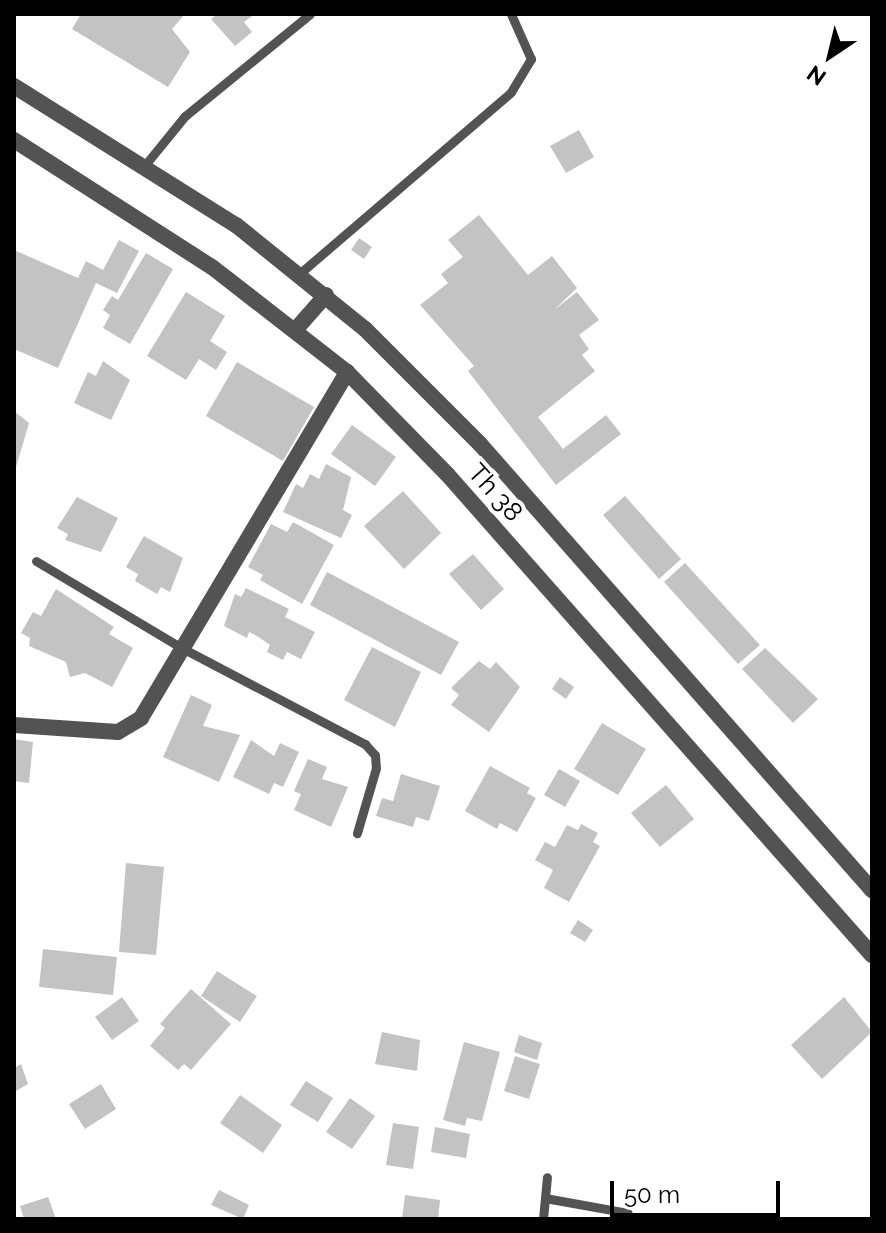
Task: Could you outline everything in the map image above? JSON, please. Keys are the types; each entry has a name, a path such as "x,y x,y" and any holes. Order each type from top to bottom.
{"street":[{"name":"Th 38","path":"14,86 145,165 326,295 480,444 872,890"},
{"name":"Th 38","path":"14,140 118,203 297,328 347,372 447,474 872,955"},
{"path":"297,328 326,295"},
{"path":"14,725 118,732 141,718 347,372"}],"lane":[{"path":"145,165 185,116 310,14"},
{"path":"299,274 511,92 531,59 511,14"},
{"path":"36,561 182,648 365,744 375,755 376,768 357,833"},
{"path":"543,1219 547,1177"},
{"path":"545,1198 628,1213"}],"building":[{"path":"81,14 185,14 172,29 190,52 168,87 72,29"},
{"path":"218,14 255,14 244,22 252,32 235,46 211,19"},
{"path":"579,130 594,157 566,173 550,146"},
{"path":"479,215 528,275 552,256 577,288 554,310 577,292 599,320 579,335 589,349 582,355 595,371 538,417 563,449 606,415 621,434 556,485 468,371 474,366 420,305 448,283 441,274 463,257 448,240"},
{"path":"359,238 372,247 364,259 351,250"},
{"path":"119,240 139,251 117,293 96,283 58,368 14,349 14,250 78,278 86,261 103,270"},
{"path":"146,253 173,269 130,344 103,328 110,315 103,310 112,296 118,300"},
{"path":"186,292 225,316 210,341 227,352 216,370 199,359 186,380 147,356"},
{"path":"103,361 130,380 111,420 74,403 88,372 96,376"},
{"path":"237,362 314,407 283,461 206,416"},
{"path":"14,411 29,423 14,474"},
{"path":"352,425 396,457 375,486 331,454"},
{"path":"326,464 351,477 343,510 352,515 341,538 283,512 296,484 303,488 310,474 319,479"},
{"path":"403,491 441,533 404,569 364,526"},
{"path":"625,496 681,559 659,579 603,515"},
{"path":"77,497 118,518 101,552 65,540 68,534 57,528"},
{"path":"293,522 334,545 302,604 260,580 263,575 248,567 271,524 287,532"},
{"path":"144,536 183,558 170,592 161,587 157,594 135,581 138,574 126,567"},
{"path":"473,554 504,589 481,610 449,574"},
{"path":"685,563 760,645 738,664 664,582"},
{"path":"327,572 459,642 441,675 310,605"},
{"path":"246,588 289,609 285,617 315,632 301,659 287,652 283,660 267,652 270,645 257,636 249,632 247,638 224,626 235,594 241,597"},
{"path":"56,589 114,627 109,634 133,648 112,687 85,673 70,677 66,662 29,646 30,638 21,633 33,612 41,616"},
{"path":"372,647 421,672 395,727 344,700"},
{"path":"765,648 818,699 793,723 742,669"},
{"path":"479,661 490,669 496,662 520,687 489,732 451,705 459,695 451,688"},
{"path":"560,677 574,687 566,699 552,689"},
{"path":"191,695 212,705 203,726 240,735 219,782 163,757"},
{"path":"602,723 646,749 618,795 574,769"},
{"path":"14,739 33,742 29,783 14,781"},
{"path":"251,740 274,756 280,743 299,752 283,787 274,783 269,794 233,777"},
{"path":"308,759 327,767 322,779 348,787 331,827 294,810 301,794 294,791"},
{"path":"490,766 530,788 527,793 536,798 517,832 500,823 497,829 465,811"},
{"path":"559,769 580,781 565,807 544,795"},
{"path":"401,774 440,786 429,821 416,817 413,827 376,816 382,798 393,801"},
{"path":"666,785 694,819 660,847 631,813"},
{"path":"581,824 598,833 593,842 600,846 569,902 544,888 553,870 535,860 545,842 555,847 567,825 578,830"},
{"path":"126,863 164,867 156,955 119,952"},
{"path":"578,920 593,930 585,942 570,933"},
{"path":"43,949 117,957 113,995 39,987"},
{"path":"217,971 257,996 240,1022 201,996"},
{"path":"191,989 231,1024 191,1070 184,1064 178,1070 150,1046 165,1028 160,1024"},
{"path":"122,997 139,1021 112,1040 95,1017"},
{"path":"844,997 872,1032 822,1079 791,1045"},
{"path":"382,1032 420,1040 417,1071 375,1064"},
{"path":"519,1035 542,1043 537,1060 514,1052"},
{"path":"464,1042 500,1052 482,1121 467,1118 465,1126 443,1120"},
{"path":"515,1056 540,1064 529,1099 504,1091"},
{"path":"21,1064 28,1084 14,1092 14,1068"},
{"path":"306,1081 333,1098 318,1122 290,1105"},
{"path":"101,1084 116,1109 85,1129 69,1104"},
{"path":"240,1095 282,1125 263,1153 220,1123"},
{"path":"350,1098 375,1116 352,1149 326,1132"},
{"path":"393,1123 419,1127 413,1169 386,1165"},
{"path":"435,1127 470,1134 466,1158 431,1152"},
{"path":"219,1190 249,1205 243,1219 211,1205"},
{"path":"405,1195 440,1200 438,1219 402,1218"},
{"path":"48,1197 56,1219 24,1219 20,1206"}]}
